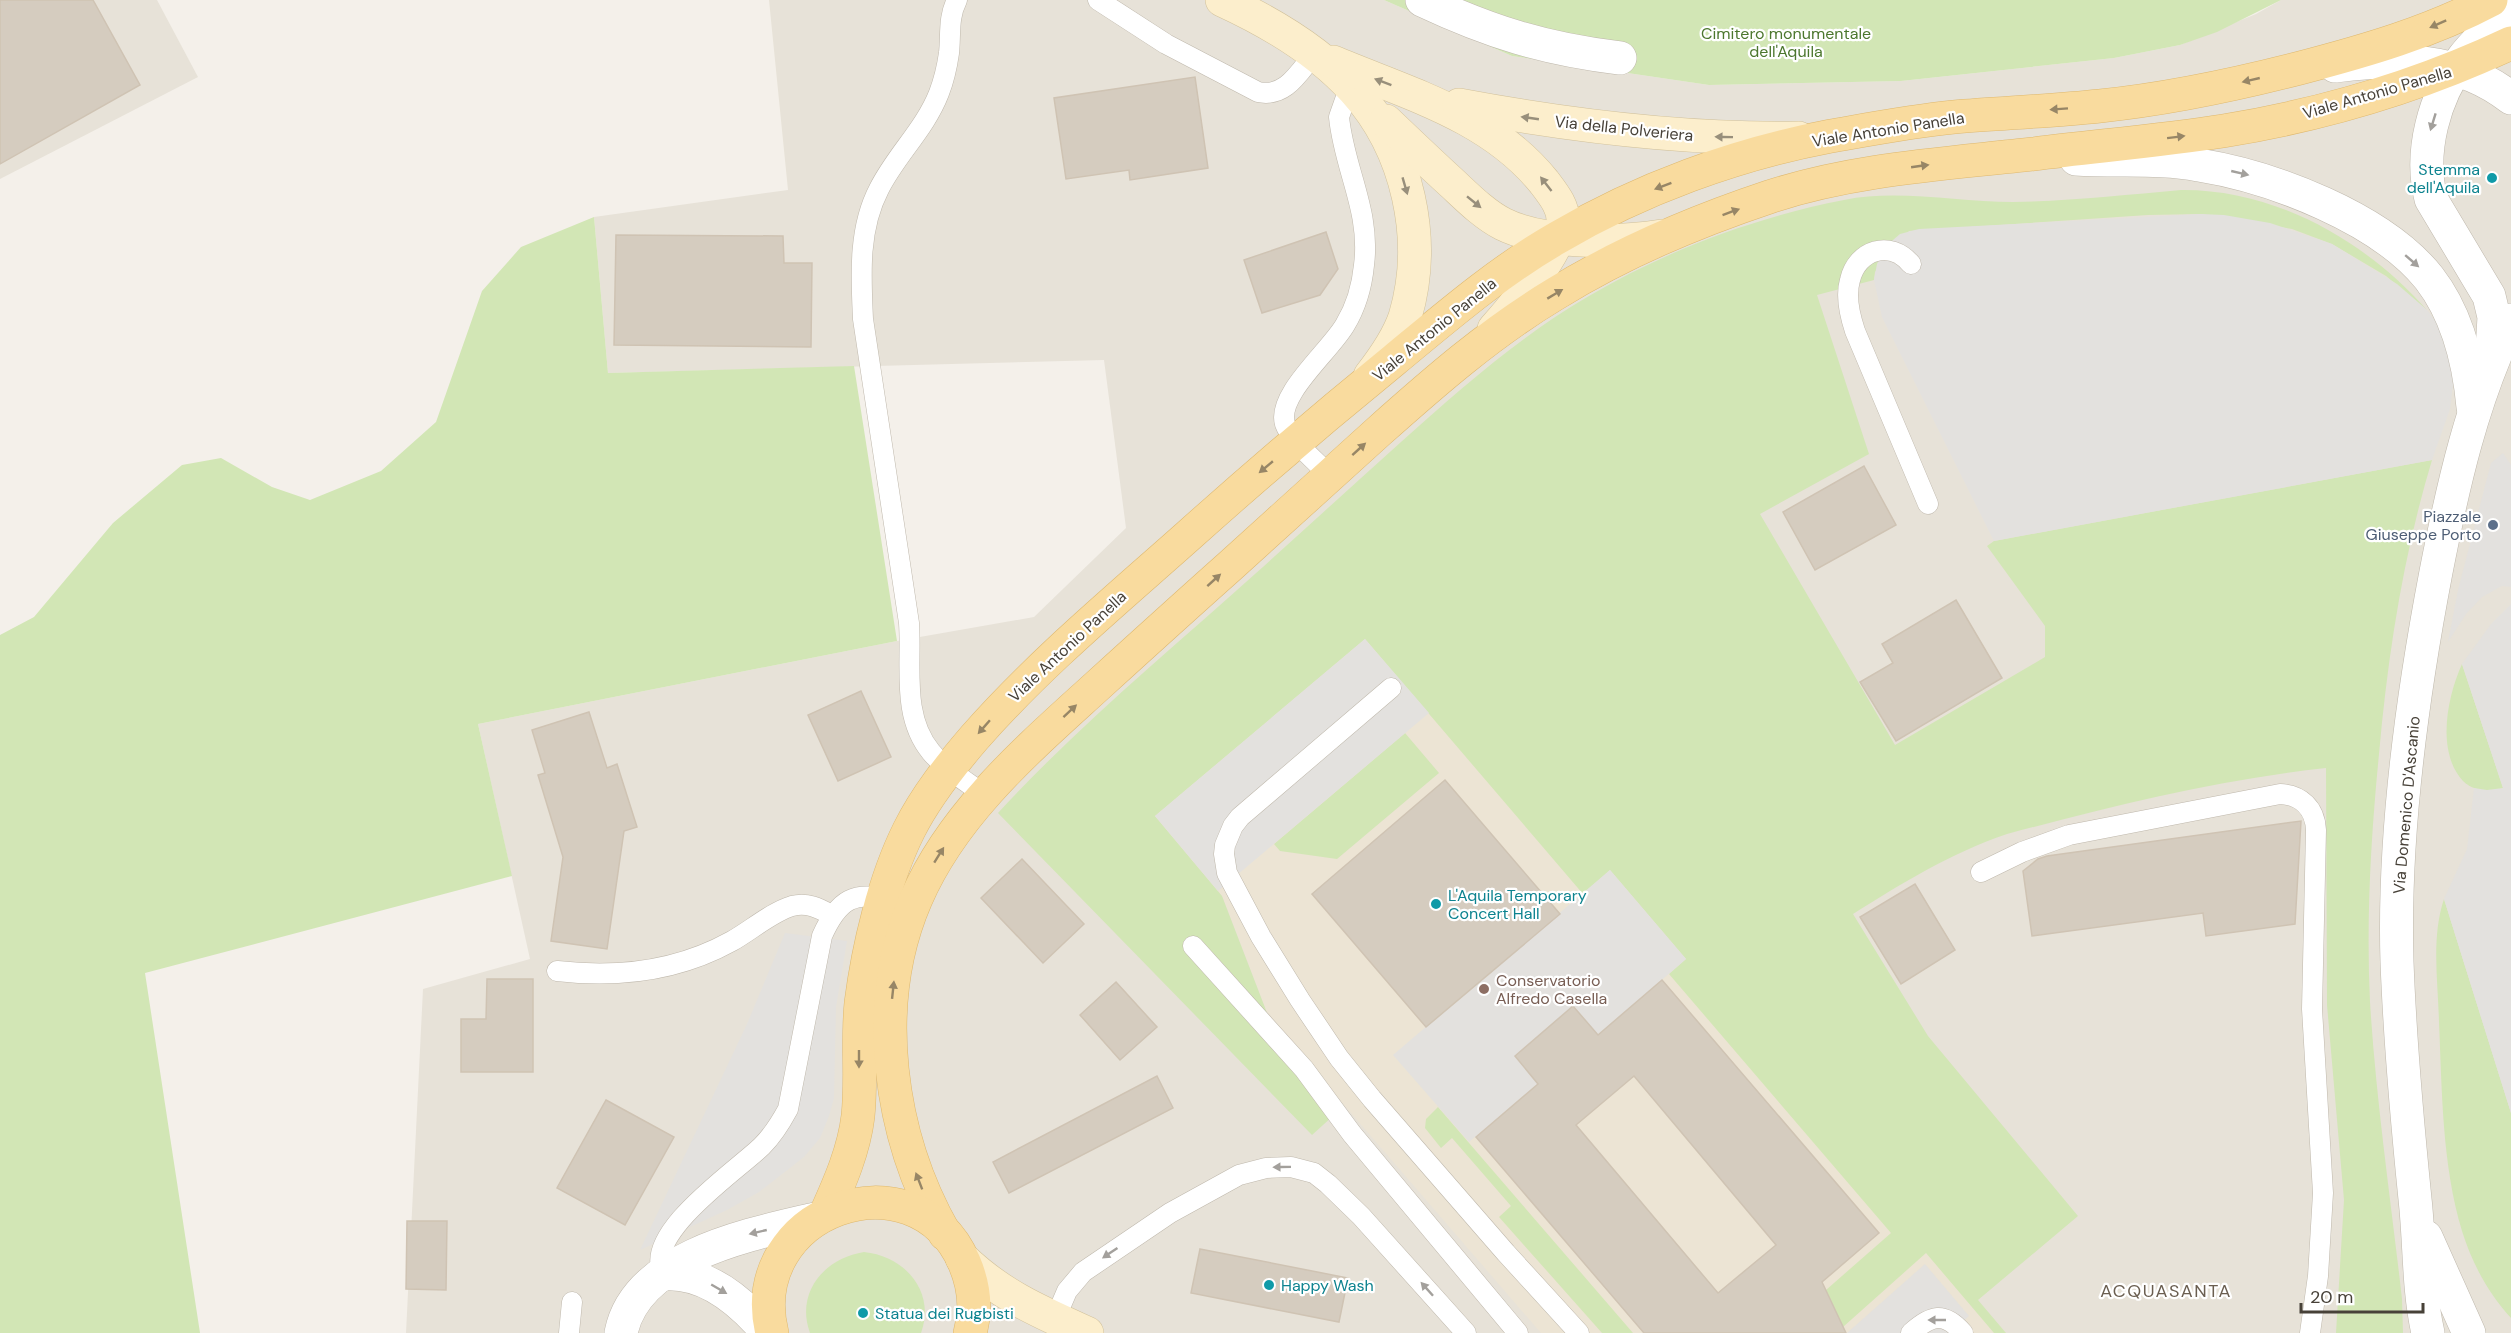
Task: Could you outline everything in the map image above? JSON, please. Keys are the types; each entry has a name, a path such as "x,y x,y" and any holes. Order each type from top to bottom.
{"main road":[{"name":"Via della Polveriera","path":"1222,0 1255,16 1315,53 1426,99 1490,131 1516,150 1560,205 1563,222 1558,237 1524,292 1500,322 1472,351"},
{"name":"Viale Antonio Panella","path":"970,1333 974,1299 968,1271 926,1198 915,1171 901,1115 891,1055 892,990 897,957 896,859 913,821 949,769 1005,704 1041,668 1297,441 1461,305 1558,237 1650,192 1706,170 1766,151 1824,137 1948,118 2139,101 2202,90 2352,55 2420,32 2491,0"},
{"name":"Viale Antonio Panella","path":"821,1216 843,1173 858,1118 861,1002 870,952 898,902 985,795 1074,707 1472,351 1561,291 1620,258 1673,234 1769,197 1827,182 1886,171 2194,135 2250,126 2347,103 2456,69 2511,43"},
{"name":"Via della Polveriera","path":"1315,53 1456,187 1497,220 1523,231 1558,237 1613,241 1673,234"},
{"name":"Via della Polveriera","path":"1355,90 1378,122 1401,171 1410,202 1415,258 1412,286 1404,318 1381,363 1359,388"},
{"name":"Via della Polveriera","path":"1426,99 1517,116 1589,126 1710,136 1824,137"},
{"path":"770,1333 768,1294 776,1265 792,1239 821,1216 851,1204 889,1204 926,1218 1002,1292 1087,1333"}],"street":[{"path":"1441,4 1521,40 1572,52 1620,58"},
{"name":"Via Domenico D'Ascanio","path":"2489,367 2494,326 2489,296 2441,218 2432,199 2427,181 2428,142 2433,122 2456,69 2479,40 2511,7"},
{"path":"2285,72 2344,64 2407,62 2456,69 2478,76 2511,98"},
{"name":"Via Domenico D'Ascanio","path":"2014,156 2198,164 2251,176 2278,185 2308,197 2368,228 2420,267 2442,298 2464,356 2474,412"},
{"name":"Via Domenico D'Ascanio","path":"2425,1324 2416,1203 2404,1098 2397,961 2401,841 2411,729 2423,643 2457,470 2489,367 2511,320"},
{"name":"Via Domenico D'Ascanio","path":"2416,1203 2426,1238 2469,1333"},
{"path":"621,1333 630,1305 643,1290 664,1274 702,1252 734,1238 821,1216"},
{"path":"664,1274 689,1276 718,1288 748,1311 770,1333"},
{"name":"Via Domenico D'Ascanio","path":"2447,1284 2461,1304 2488,1333"}],"lane":[{"path":"957,0 950,22 949,54 940,93 922,127 878,190 864,237 861,271 864,319 909,622 910,699 915,724 930,752 985,795"},
{"path":"1098,0 1166,44 1258,92 1274,93 1286,88 1315,53"},
{"path":"1330,476 1297,441 1286,425 1285,407 1298,384 1334,342 1346,324 1355,305 1364,267 1365,228 1339,117 1345,100 1355,90"},
{"path":"1911,264 1902,254 1890,249 1876,251 1866,257 1850,279 1849,301 1855,332 1928,504"},
{"path":"1391,688 1240,817 1233,826 1225,845 1224,864 1239,897 1280,968 1354,1077 1506,1253 1580,1333"},
{"path":"1981,872 2053,840 2280,794 2297,797 2310,808 2315,819 2316,830 2312,1009 2323,1168 2321,1241 2310,1333"},
{"path":"664,1274 661,1269 661,1254 673,1231 710,1190 762,1147 777,1129 788,1109 822,936 831,915 852,898 862,895 898,902"},
{"path":"557,971 585,974 655,970 690,960 730,942 792,906 812,906 831,915"},
{"path":"1193,946 1304,1069 1352,1134 1518,1333"},
{"path":"1055,1318 1067,1292 1083,1272 1170,1213 1239,1175 1266,1168 1291,1167 1314,1173 1328,1184 1361,1216 1466,1333"},
{"path":"569,1333 572,1302"},
{"path":"1911,1333 1928,1319 1941,1317 1953,1323 1963,1333"}],"shaded area":[{"path":"0,0 157,0 198,77 0,179"},
{"path":"769,0 1384,0 1512,56 1709,85 1901,81 2114,58 2180,45 2256,14 2281,0 2511,0 2511,1333 406,1333 423,989 530,959 478,724 897,641 1034,617 1126,528 1104,360 608,373 594,217 788,190"},
{"path":"2201,214 2224,215 2270,223 2332,244 2397,284 2427,310 2440,327 2454,376 2450,409 2432,460 1994,541 1882,317 1874,280 1877,264 1886,246 1900,234 1919,229"},
{"name":"Piazzale Giuseppe Porto","path":"2503,453 2511,465 2511,587 2502,586 2482,597 2466,614 2448,642 2458,590 2491,463"},
{"path":"2511,604 2511,1113 2444,899 2467,849 2474,788 2487,790 2503,788 2462,664 2491,624"},
{"name":"Conservatorio Alfredo Casella","path":"1365,639 1466,756 2006,1333 1541,1333 1269,1018 1222,896 1155,816"},
{"path":"1365,639 1429,713 1218,891 1155,816"},
{"path":"1610,870 1686,959 1598,1035 1573,1007 1515,1056 1538,1084 1469,1142 1393,1055"},
{"path":"785,933 847,941 836,1007 834,1098 820,1138 804,1157 759,1192 727,1210 640,1250 747,1024"},
{"path":"1925,1264 1969,1316 1950,1333 1847,1333"}],"green space":[{"name":"Cimitero monumentale dell'Aquila","path":"1384,0 2281,0 2217,32 2180,45 2114,58 1901,81 1709,85 1512,56"},
{"path":"2181,190 2216,192 2251,199 2284,209 2316,224 2347,241 2376,262 2427,310 2386,276 2332,244 2292,229 2201,214 2148,215 1909,231 1875,272 1874,280 1817,295 1869,454 1760,514 1895,745 2045,657 2045,626 1987,546 1994,541 2432,460 2413,532 2392,642 2379,754 2370,878 2370,1002 2380,1114 2402,1299 2403,1333 2336,1333 2344,1200 2327,1005 2326,768 2245,779 2165,795 2007,834 1946,860 1853,914 1928,1036 2078,1216 1978,1300 2006,1333 1994,1333 1926,1253 1843,1327 1826,1290 1891,1233 1669,974 1686,959 1610,870 1583,894 1365,639 1155,816 1222,896 1269,1018 1344,1106 1312,1135 998,813 1091,720 1446,402 1539,328 1619,279 1713,237 1778,216 1844,200 1906,196 2013,202 2097,198"},
{"path":"594,217 608,373 854,366 897,641 478,724 512,876 145,973 200,1333 0,1333 0,635 34,617 113,523 182,465 221,458 272,487 310,500 381,471 436,422 482,291 521,247"},
{"path":"2462,664 2503,788 2482,790 2467,784 2455,769 2449,755 2447,724 2449,708"},
{"path":"1405,733 1439,773 1337,859 1280,851 1274,844"},
{"path":"2444,899 2511,1113 2511,1318 2488,1288 2471,1255 2455,1206 2450,1180 2442,1101 2436,960 2436,944"},
{"path":"1438,1107 1633,1333 1602,1333 1499,1217 1511,1206 1452,1138 1441,1148 1425,1128 1426,1119"},
{"path":"864,1252 892,1261 914,1279 924,1304 925,1318 921,1333 810,1333 806,1318 807,1304 810,1291 817,1279 837,1261"}],"building":[{"path":"0,0 93,0 140,85 0,164"},
{"path":"1195,77 1208,168 1130,180 1129,170 1066,179 1054,98"},
{"path":"1326,232 1338,269 1320,295 1262,313 1244,260"},
{"path":"616,235 783,236 784,263 812,263 811,347 614,345"},
{"path":"1864,466 1896,525 1815,570 1783,512"},
{"path":"1956,600 2002,678 1896,741 1860,682 1893,663 1882,644"},
{"path":"861,691 891,757 838,781 808,715"},
{"path":"589,712 607,768 617,764 637,827 624,831 607,949 551,941 563,857 538,775 545,773 532,730"},
{"name":"L'Aquila Temporary Concert Hall","path":"1445,780 1560,914 1426,1027 1312,894"},
{"path":"2301,821 2295,924 2206,936 2203,913 2032,936 2023,871 2038,859"},
{"path":"1022,859 1084,924 1043,963 981,898"},
{"path":"1915,884 1955,950 1901,984 1860,917"},
{"path":"487,979 533,979 533,1072 461,1072 461,1019 486,1019"},
{"path":"1662,980 1879,1233 1822,1282 1846,1333 1644,1333 1476,1137 1538,1084 1515,1056 1573,1006 1598,1035","holes":["1634,1076 1776,1245 1718,1293 1576,1125"]},
{"path":"1116,982 1157,1027 1120,1060 1080,1015"},
{"path":"1157,1076 1173,1108 1009,1193 993,1162"},
{"path":"606,1100 674,1137 625,1225 557,1188"},
{"path":"407,1221 447,1221 446,1290 406,1289"},
{"name":"Happy Wash","path":"1200,1249 1348,1278 1339,1322 1191,1293"}],"place":[{"name":"Stemma dell'Aquila","path":"2492,178"},
{"name":"Piazzale Giuseppe Porto","path":"2493,525"},
{"name":"L'Aquila Temporary Concert Hall","path":"1436,904"},
{"name":"Conservatorio Alfredo Casella","path":"1484,989"},
{"name":"Happy Wash","path":"1269,1285"},
{"name":"Statua dei Rugbisti","path":"863,1313"}],"district":[{"name":"ACQUASANTA","path":"2166,1291"}]}
